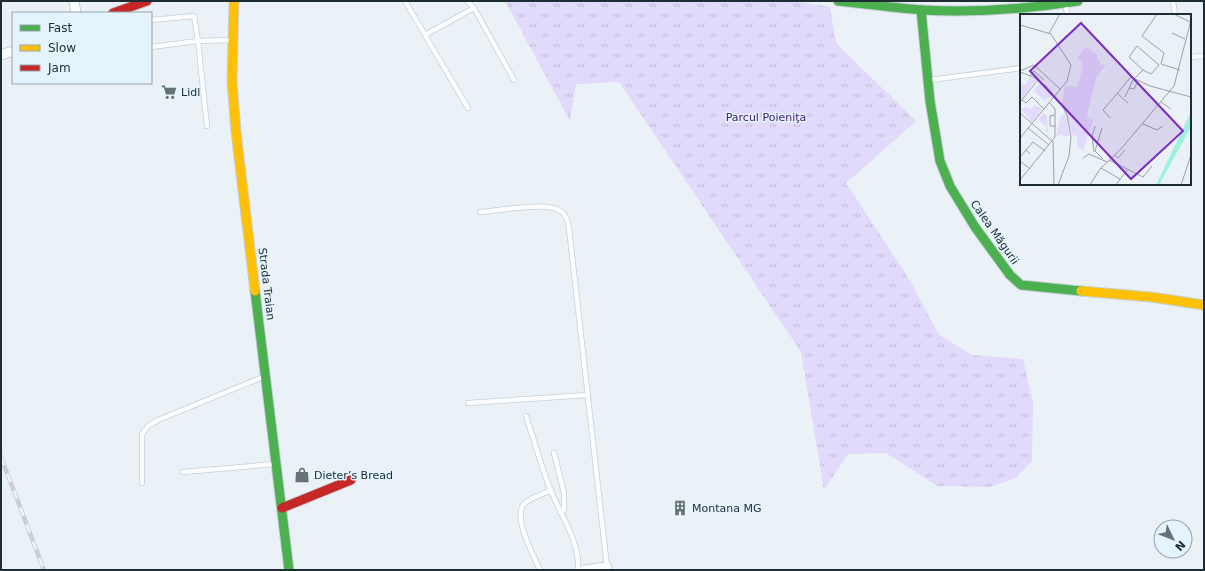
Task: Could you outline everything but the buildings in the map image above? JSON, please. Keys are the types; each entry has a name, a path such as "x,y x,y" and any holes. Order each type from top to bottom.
{"main road":[{"path":"117,12 137,7 147,1"},
{"name":"Strada Traian","path":"234,1 232,81 236,132 267,375 289,570"},
{"path":"838,1 921,6 964,11 1019,8 1078,1"},
{"name":"Calea Măgurii","path":"921,6 928,80 940,161 950,186 993,253 1010,275 1022,285 1151,297 1204,306"},
{"path":"282,508 351,480"}],"street":[{"path":"74,1 76,12"},
{"path":"1,55 12,51"},
{"path":"584,570 608,567"}],"lane":[{"path":"406,1 468,108"},
{"path":"467,1 474,8 514,80"},
{"path":"1173,1 1175,14"},
{"path":"1066,3 1067,14"},
{"path":"425,35 474,8"},
{"path":"152,20 194,16 208,126"},
{"path":"152,47 198,41 232,40"},
{"path":"1191,57 1204,56"},
{"path":"928,80 1020,68"},
{"path":"480,212 548,206 561,211 567,218 608,567"},
{"path":"142,483 142,434 148,426 158,420 267,375"},
{"path":"468,403 588,395"},
{"path":"526,416 551,490 579,557 578,570"},
{"path":"554,453 564,493 564,510 560,512"},
{"path":"183,472 277,464"},
{"path":"540,570 521,523 520,512 524,503 551,490"}],"green space":[{"name":"Parcul Poieniţa","path":"505,1 794,1 830,7 836,43 916,121 846,183 909,279 939,335 972,355 1023,359 1033,402 1032,461 1016,478 990,487 937,486 886,453 848,454 824,490 801,352 619,82 576,84 570,121"}],"railway":[{"path":"1,457 44,570"}],"traffic: fast":[{"path":"838,1 942,11 981,11 1078,1"},
{"path":"921,10 930,101 940,161 950,186 975,227 1010,275 1021,285 1081,291"},
{"path":"255,291 289,570"}],"traffic: slow":[{"path":"234,1 232,81 236,132 255,291"},
{"path":"1081,291 1151,297 1204,305"}],"traffic: jam":[{"path":"116,12 147,1"},
{"path":"282,508 351,480"}],"place":[{"name":"Lidl","path":"169,92"},
{"name":"Dieter’s Bread","path":"302,475"},
{"name":"Montana MG","path":"680,508"}]}
